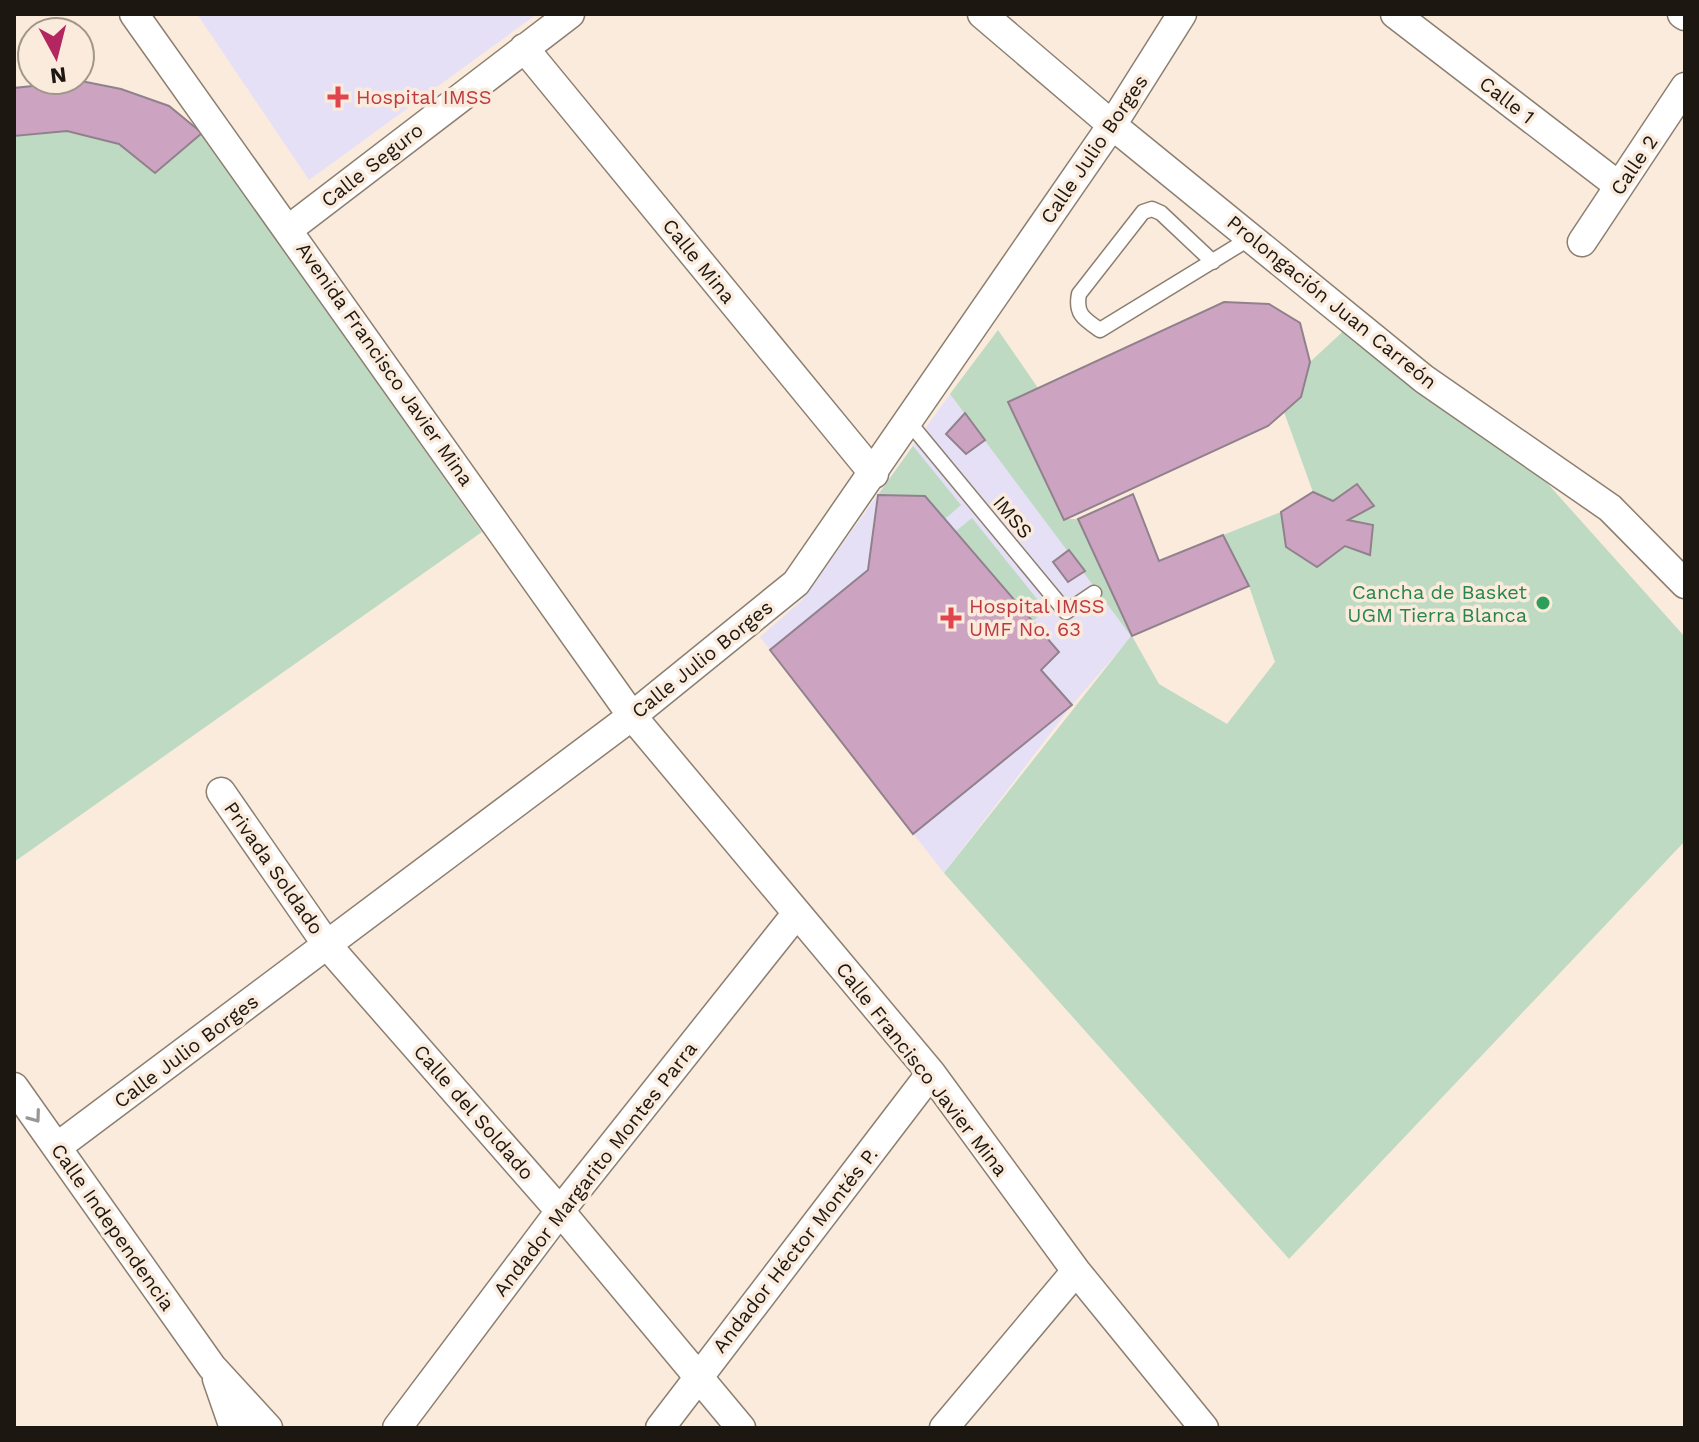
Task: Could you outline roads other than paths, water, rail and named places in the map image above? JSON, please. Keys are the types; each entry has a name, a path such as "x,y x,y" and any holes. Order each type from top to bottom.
{"street":[{"name":"Avenida Francisco Javier Mina","path":"134,14 632,716"},
{"name":"Calle Seguro","path":"289,229 570,14"},
{"name":"Prolongación Juan Carreón","path":"982,14 1112,125 1424,379 1610,508 1685,584"},
{"name":"Calle Julio Borges","path":"57,1147 632,716 796,583 1112,125 1182,14"},
{"name":"Calle 1","path":"1395,14 1619,186"},
{"name":"Calle Mina","path":"524,48 874,474"},
{"name":"Calle 2","path":"1582,242 1685,87"},
{"name":"Calle Francisco Javier Mina","path":"632,716 931,1073 1076,1271 1204,1428"},
{"name":"Privada Soldado","path":"221,792 327,945"},
{"name":"Andador Margarito Montes Parra","path":"397,1428 560,1211 797,913"},
{"name":"Calle del Soldado","path":"327,945 560,1211 741,1428"},
{"name":"Andador Héctor Montés P.","path":"660,1428 931,1073"},
{"name":"Calle Independencia","path":"14,1087 212,1367 268,1428"},
{"path":"944,1428 1076,1271"},
{"name":"Calle Independencia","path":"212,1367 234,1428"}],"lane":[{"path":"1213,262 1161,213 1152,209 1143,212 1079,294 1076,306 1080,316 1100,330 1213,262 1253,237"},
{"name":"IMSS","path":"908,421 1066,612 1094,593"}],"place":[{"name":"Hospital IMSS","path":"338,97"},
{"name":"Cancha de Basket UGM Tierra Blanca","path":"1543,603"},
{"name":"Hospital IMSS UMF No. 63","path":"951,618"}]}
